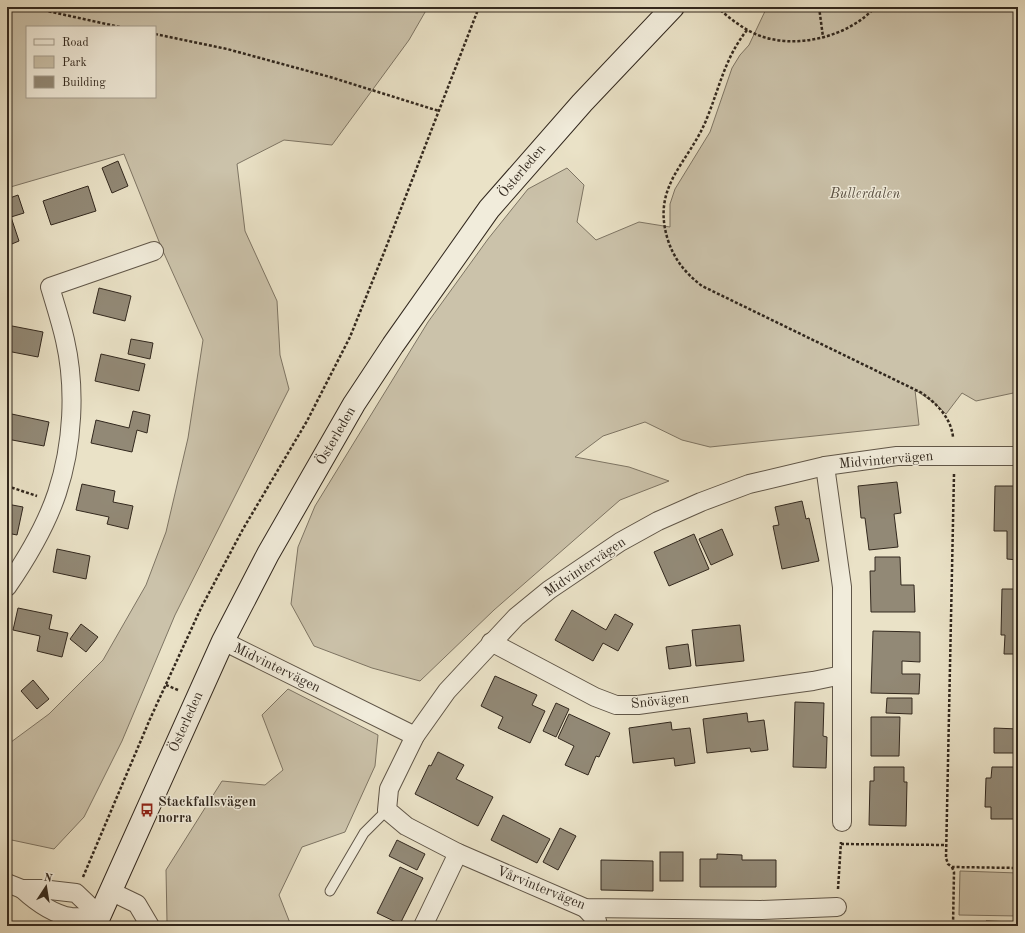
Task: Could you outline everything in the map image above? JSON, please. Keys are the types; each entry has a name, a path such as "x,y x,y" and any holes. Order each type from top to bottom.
{"main road":[{"name":"Österleden","path":"97,921 223,641 304,490 354,404 397,338 503,192 582,102 673,7"}],"street":[{"path":"7,586 23,564 54,501 66,453 71,414 65,340 50,287 154,251"},
{"name":"Midvintervägen","path":"223,641 415,736 447,691 491,642 516,617 549,590 620,542 658,521 749,484 825,466 897,456 1018,456"},
{"path":"825,466 842,587 842,822"},
{"name":"Snövägen","path":"491,642 594,697 616,705 638,705 842,676"},
{"path":"387,810 389,790 415,736"},
{"name":"Vårvintervägen","path":"387,810 406,826 458,853 585,908 761,910 837,907"},
{"path":"424,926 458,853"},
{"path":"14,886 37,903 65,916 97,921"},
{"path":"14,886 76,893 97,921"},
{"path":"110,891 137,904 150,926"},
{"path":"585,908 597,920 598,926"}],"lane":[{"path":"330,891 364,833 387,810"}],"path":[{"path":"29,7 115,26"},
{"path":"84,873 150,719 201,608 316,403 350,337 479,7"},
{"path":"717,7 747,30 758,35 783,41 797,41 823,37 853,25 875,7"},
{"path":"819,7 823,37"},
{"path":"747,30 736,44 726,62 707,119 680,164 665,196 663,219 673,251 685,271 702,286 906,384 931,400 949,424 952,434 954,455 946,858 948,864 952,867 954,872 953,926"},
{"path":"156,34 234,51 330,77 439,111"},
{"path":"7,486 54,501"},
{"path":"837,907 842,822"},
{"path":"841,844 946,845"},
{"path":"952,867 1018,868"}],"green space":[{"path":"7,7 428,7 409,40 332,145 284,140 237,164 245,231 277,301 280,355 289,389 175,615 122,741 84,817 54,849 7,839 7,745 49,714 103,660 146,585 166,532 188,438 203,340 162,249 124,154 7,188"},
{"name":"Bullerdalen","path":"767,7 1018,7 1018,392 976,401 962,393 946,414 936,404 915,390 919,425 710,447 682,440 645,422 603,436 575,457 629,467 669,481 620,500 494,610 420,681 372,668 314,646 291,604 298,547 315,506 428,322 488,239 528,189 567,168 584,185 577,222 596,240 639,222 670,227 670,204 675,189 710,132 732,68 740,55 749,45"},
{"path":"288,689 378,735 375,766 345,832 302,847 279,895 290,923 289,926 170,926 167,922 166,870 222,781 265,785 283,770 262,715"},
{"path":"960,871 1018,873 1018,916 959,915"}],"building":[{"path":"118,161 128,186 112,193 102,168"},
{"path":"88,186 96,211 51,225 43,201"},
{"path":"18,195 24,213 11,217 19,241 7,246 7,199"},
{"path":"99,288 131,296 125,321 93,313"},
{"path":"7,325 43,332 38,357 7,351"},
{"path":"131,339 153,343 150,359 128,354"},
{"path":"101,354 145,364 139,391 95,381"},
{"path":"133,411 150,415 147,433 137,430 132,452 91,443 96,420 129,428"},
{"path":"7,413 49,422 44,446 7,439"},
{"path":"897,482 901,513 894,514 898,547 869,550 865,518 861,518 858,486"},
{"path":"82,484 115,491 113,502 133,506 128,529 107,524 109,517 76,510"},
{"path":"995,486 1018,486 1018,560 1007,559 1007,531 994,531"},
{"path":"802,501 806,519 809,518 819,561 782,569 773,526 779,525 775,507"},
{"path":"7,504 23,507 17,535 7,533"},
{"path":"722,529 733,555 711,565 699,539"},
{"path":"694,534 709,569 669,586 654,552"},
{"path":"57,549 90,556 86,579 53,572"},
{"path":"875,557 900,557 901,585 914,585 915,612 871,612 870,571 875,571"},
{"path":"1002,589 1018,589 1018,654 1004,654 1005,635 1001,635"},
{"path":"18,608 52,615 49,629 68,633 62,657 37,651 40,636 13,630"},
{"path":"572,610 606,630 615,614 633,624 618,651 603,643 593,661 555,640"},
{"path":"81,624 98,637 86,652 70,639"},
{"path":"740,625 744,661 696,666 692,630"},
{"path":"873,631 920,632 920,662 902,661 902,674 920,674 919,694 871,693"},
{"path":"688,644 691,666 669,669 666,647"},
{"path":"495,676 537,695 532,705 545,711 530,743 498,728 503,717 481,706"},
{"path":"33,680 49,699 37,709 21,691"},
{"path":"887,698 912,698 912,714 886,713"},
{"path":"795,702 824,703 823,736 827,737 826,768 793,767"},
{"path":"556,703 569,709 556,737 543,731"},
{"path":"747,713 748,722 764,720 768,750 751,752 750,748 707,753 703,719"},
{"path":"569,714 610,733 599,757 596,756 588,775 565,765 574,746 558,738"},
{"path":"871,717 900,717 899,756 871,756"},
{"path":"671,722 672,730 690,728 695,763 675,766 674,758 633,763 629,728"},
{"path":"994,728 1018,729 1018,753 994,753"},
{"path":"438,752 464,765 456,779 493,797 478,826 415,794 429,765 431,766"},
{"path":"874,767 904,767 904,782 907,782 906,826 869,825 870,781 874,781"},
{"path":"992,767 1018,767 1018,819 991,819 991,807 985,807 986,778 991,778"},
{"path":"503,815 550,839 537,863 491,840"},
{"path":"560,828 576,836 558,870 543,862"},
{"path":"397,840 425,854 417,870 389,856"},
{"path":"660,852 683,852 683,881 660,881"},
{"path":"717,854 742,855 742,860 776,860 776,887 700,887 700,859 717,859"},
{"path":"601,860 653,861 653,891 601,890"},
{"path":"400,867 423,878 400,924 377,913"},
{"path":"986,921 1016,922 1016,926 986,926"}],"place":[{"name":"Stackfallsvägen norra","path":"147,810"}]}
